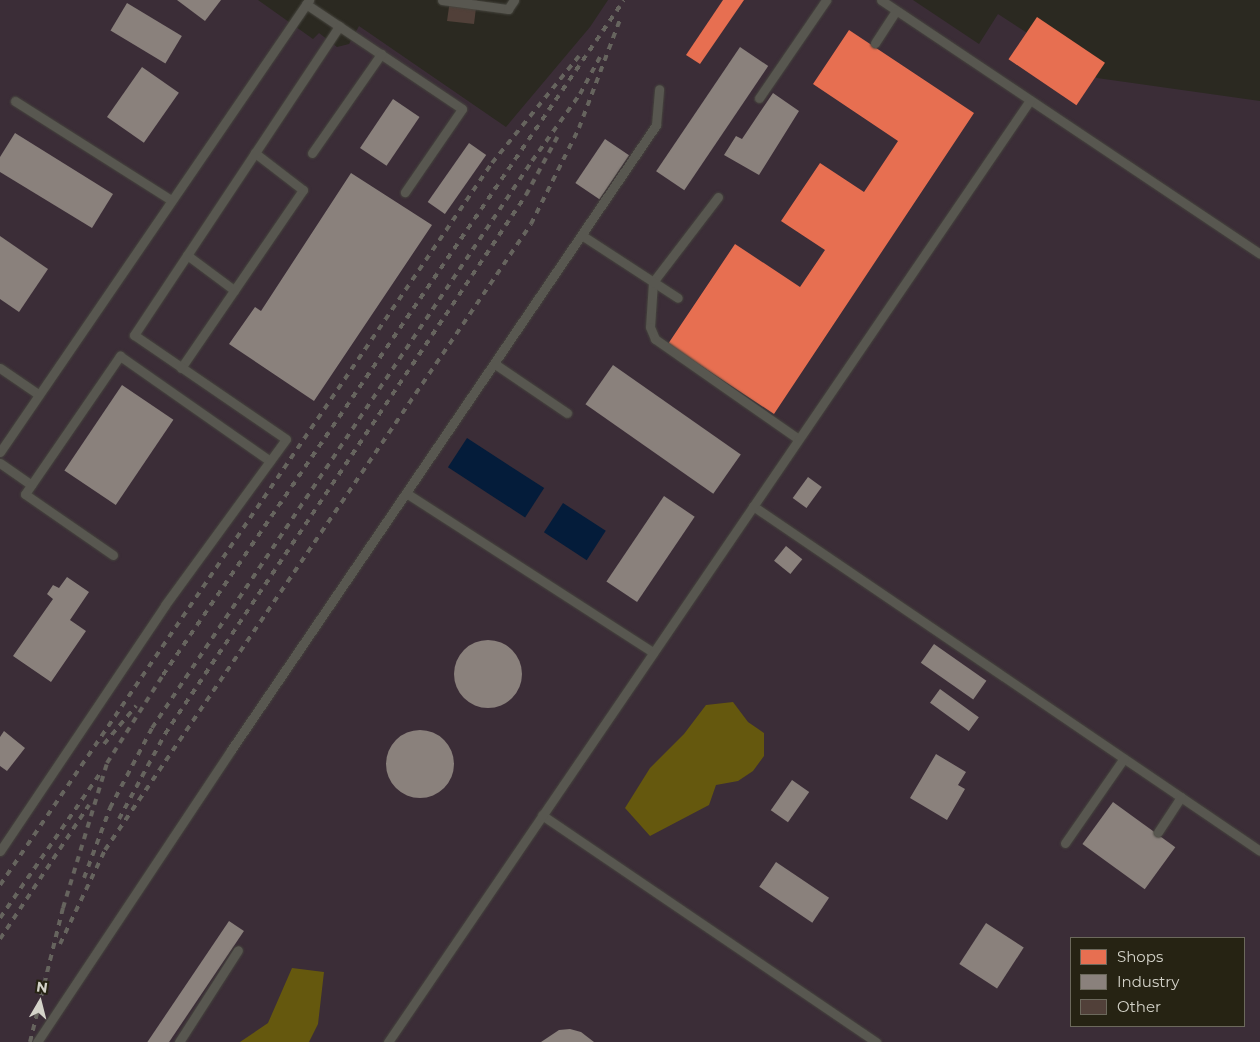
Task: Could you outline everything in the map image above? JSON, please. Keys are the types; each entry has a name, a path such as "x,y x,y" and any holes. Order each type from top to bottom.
{"lane":[{"path":"442,0 508,9 514,0"},
{"path":"759,98 826,0"},
{"path":"881,0 1260,254"},
{"path":"0,452 308,2 339,26 462,109 405,192"},
{"path":"875,43 896,10"},
{"path":"0,851 165,605 286,439 134,335 339,26"},
{"path":"312,152 380,54"},
{"path":"37,1042 406,493 583,236 656,125 659,90"},
{"path":"388,1042 753,506 797,438 1030,100"},
{"path":"15,101 171,200"},
{"path":"181,368 303,190 255,153"},
{"path":"718,197 653,282 650,315 655,338 797,438"},
{"path":"583,236 678,298"},
{"path":"187,255 234,290"},
{"path":"113,555 25,494 120,356 270,460"},
{"path":"495,364 567,413"},
{"path":"0,368 38,394"},
{"path":"0,463 31,485"},
{"path":"406,493 653,652"},
{"path":"753,506 1260,851"},
{"path":"1065,843 1124,758"},
{"path":"1158,832 1181,797"},
{"path":"542,815 876,1042"},
{"path":"179,1042 238,950"}],"shaded area":[{"path":"0,0 258,0 313,39 319,33 337,47 349,44 359,26 506,127 590,27 608,0 913,0 979,44 998,14 1097,78 1260,101 1260,1042 0,1042"},
{"path":"733,702 748,722 764,733 764,756 753,771 738,781 716,785 709,805 650,836 625,808 650,768 684,734 706,705"},
{"path":"292,968 324,972 318,1024 309,1042 240,1042 268,1023"}],"water":[{"path":"467,438 544,488 525,517 448,467"},
{"path":"563,503 606,531 587,560 544,532"}],"building: Shops":[{"path":"723,0 744,0 700,64 686,55"},
{"path":"1037,17 1105,63 1076,105 1008,59"},
{"path":"849,30 974,113 774,414 668,344 735,244 800,287 825,250 781,221 820,163 864,192 898,141 813,84"}],"building: Industry":[{"path":"177,0 221,0 205,21"},
{"path":"127,3 182,36 165,63 111,30"},
{"path":"740,47 768,66 684,190 656,171"},
{"path":"142,67 179,93 144,143 107,117"},
{"path":"773,93 799,111 759,175 724,155 736,136 742,139"},
{"path":"393,99 420,117 387,166 360,148"},
{"path":"15,133 113,194 92,228 0,172 0,157"},
{"path":"605,139 629,155 599,199 575,183"},
{"path":"469,143 486,155 445,214 428,202"},
{"path":"351,173 432,225 314,401 229,344 255,307 261,311"},
{"path":"0,236 48,269 19,312 0,299"},
{"path":"613,365 741,454 713,494 585,404"},
{"path":"122,385 173,420 116,505 64,470"},
{"path":"808,477 822,487 806,508 793,498"},
{"path":"664,496 695,517 637,602 606,581"},
{"path":"786,546 802,559 790,574 774,561"},
{"path":"67,577 89,592 70,620 86,631 51,682 13,656 53,599 47,594 53,585 59,588"},
{"path":"488,640 501,643 512,650 519,661 522,674 519,687 512,698 501,705 488,708 475,705 464,698 457,687 454,674 457,661 464,650 475,643"},
{"path":"934,644 986,681 973,700 921,663"},
{"path":"940,689 979,717 969,731 930,703"},
{"path":"420,730 433,733 444,740 451,751 454,764 451,777 444,788 433,795 420,798 407,795 396,788 389,777 386,764 389,751 396,740 407,733"},
{"path":"4,731 25,748 7,771 0,766 0,737"},
{"path":"936,754 966,772 958,785 965,789 947,820 910,798"},
{"path":"792,780 809,792 788,822 771,810"},
{"path":"1113,802 1175,847 1145,889 1082,844"},
{"path":"776,862 829,898 812,923 759,887"},
{"path":"229,921 244,931 169,1042 147,1042"},
{"path":"986,923 1024,948 997,989 959,964"},
{"path":"570,1029 581,1032 594,1042 541,1042 559,1030"}],"building: Other":[{"path":"450,0 477,0 474,24 447,21"}],"railway":[{"path":"30,1042 63,908 107,763 163,675 624,0"},
{"path":"60,944 105,850 531,224 579,128 621,17"},
{"path":"0,885 492,163 579,56"},
{"path":"84,878 110,808 152,728 532,161 580,94 600,57"},
{"path":"119,819 165,734 526,195 559,134"},
{"path":"104,744 136,706"},
{"path":"0,918 101,772"},
{"path":"0,939 89,805"}]}
